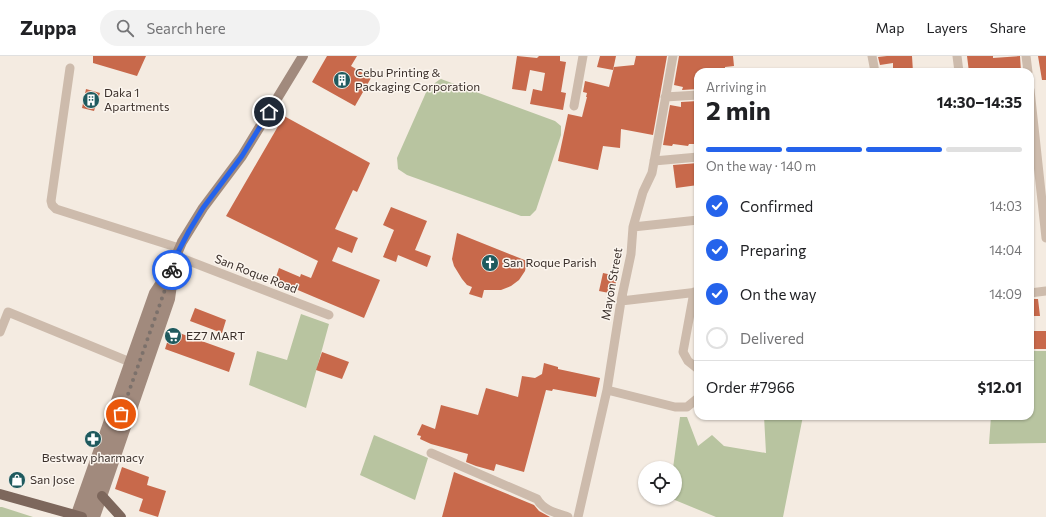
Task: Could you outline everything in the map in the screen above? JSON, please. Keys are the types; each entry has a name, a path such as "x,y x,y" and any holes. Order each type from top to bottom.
{"main road":[{"path":"80,517 154,293 203,208 242,156 303,56"},
{"path":"80,517 176,256"},
{"path":"95,517 170,299 176,256"},
{"path":"0,494 80,517"},
{"path":"102,496 121,517"}],"street":[{"path":"574,106 583,56"},
{"name":"Mayon Street","path":"578,517 607,390 621,301 631,254 633,228 643,192 652,173 673,56"},
{"path":"872,56 874,68"},
{"path":"957,56 958,68"},
{"path":"1026,56 1028,68"},
{"name":"San Roque Road","path":"70,68 51,201 52,205 56,209 329,315"},
{"path":"665,97 694,95"},
{"path":"1034,127 1046,238"},
{"path":"654,161 694,157"},
{"path":"633,228 694,220"},
{"path":"1034,292 1046,291"},
{"path":"621,301 694,292"},
{"path":"694,301 683,352 688,361 694,366"},
{"path":"0,332 8,312 130,362"},
{"path":"607,390 675,407 687,407 694,401"},
{"path":"431,453 537,499 540,505 548,510 568,517"}],"green space":[{"path":"441,79 555,121 561,126 561,135 536,210 530,216 521,216 407,175 398,169 397,158 428,88"},
{"path":"301,314 329,324 306,408 249,385 257,351 287,360"},
{"path":"1034,351 1046,351 1046,443 989,444 991,420 1034,420"},
{"path":"680,417 687,417 698,446 712,435 724,446 766,453 764,420 802,420 783,517 716,517 682,503 682,461 674,461"},
{"path":"374,435 428,458 415,500 360,475"},
{"path":"0,507 2,507 33,517 0,517"}],"building":[{"path":"93,56 146,56 137,76 93,63"},
{"name":"Cebu Printing & Packaging Corporation","path":"327,56 357,56 351,66 371,78 355,106 312,82"},
{"path":"517,56 537,58 539,56 560,56 560,61 566,62 561,92 566,93 563,110 530,104 533,89 542,91 545,73 530,70 526,91 512,89"},
{"path":"600,56 616,56 613,70 597,67"},
{"path":"636,56 667,56 653,135 621,129 620,148 603,146 598,170 558,161 568,114 582,117 587,97 587,93 583,92 585,81 609,87 614,67 634,65"},
{"path":"679,56 733,56 734,66 725,68 694,68 694,89 682,90 683,87 674,85"},
{"path":"912,56 913,68 893,68 893,63 880,65 878,57"},
{"path":"967,56 993,56 993,58 1020,56 1021,68 968,68"},
{"path":"1038,56 1046,56 1046,80 1042,80"},
{"name":"Daka 1 Apartments","path":"86,89 100,93 94,111 82,108"},
{"path":"694,101 694,144 689,144 688,146 673,144 672,146 663,145 670,105 681,107 681,102"},
{"path":"284,116 370,163 357,192 353,190 335,229 358,238 352,253 338,247 332,261 380,280 364,318 293,288 292,290 274,283 279,268 300,277 301,274 311,278 318,261 226,216"},
{"path":"694,163 694,186 676,188 673,165"},
{"path":"391,207 427,221 415,250 431,256 427,267 398,255 396,262 383,257 394,230 383,225"},
{"name":"San Roque Parish","path":"457,233 527,261 525,271 519,280 511,286 501,290 484,290 482,298 469,294 472,287 467,285 462,279 454,266 452,259"},
{"path":"603,273 617,276 614,294 599,291"},
{"path":"1034,299 1038,299 1040,316 1034,316"},
{"path":"195,308 226,320 222,333 190,321"},
{"path":"171,330 235,353 229,372 165,349"},
{"path":"1034,331 1046,331 1046,349 1034,349"},
{"path":"322,352 349,362 342,379 316,370"},
{"path":"544,363 558,367 558,369 600,378 596,397 553,389 552,391 546,390 524,472 496,464 494,471 476,466 466,462 468,454 431,444 420,439 421,436 417,435 422,424 435,429 441,405 478,415 486,388 518,397 522,376 535,378 542,374"},
{"path":"122,467 149,477 147,485 166,491 158,517 139,511 143,499 115,489"},
{"path":"454,472 534,505 539,511 550,517 442,517"}],"way so far":[{"path":"121,414 172,270"}],"place":[{"name":"Cebu Printing & Packaging Corporation","path":"342,80"},
{"name":"Daka 1 Apartments","path":"91,100"},
{"name":"San Roque Parish","path":"490,263"},
{"name":"EZ7 MART","path":"173,336"},
{"name":"Bestway pharmacy","path":"93,439"},
{"name":"San Jose","path":"17,480"}],"route":[{"path":"172,270 182,242 203,208 242,156 269,112"}]}
